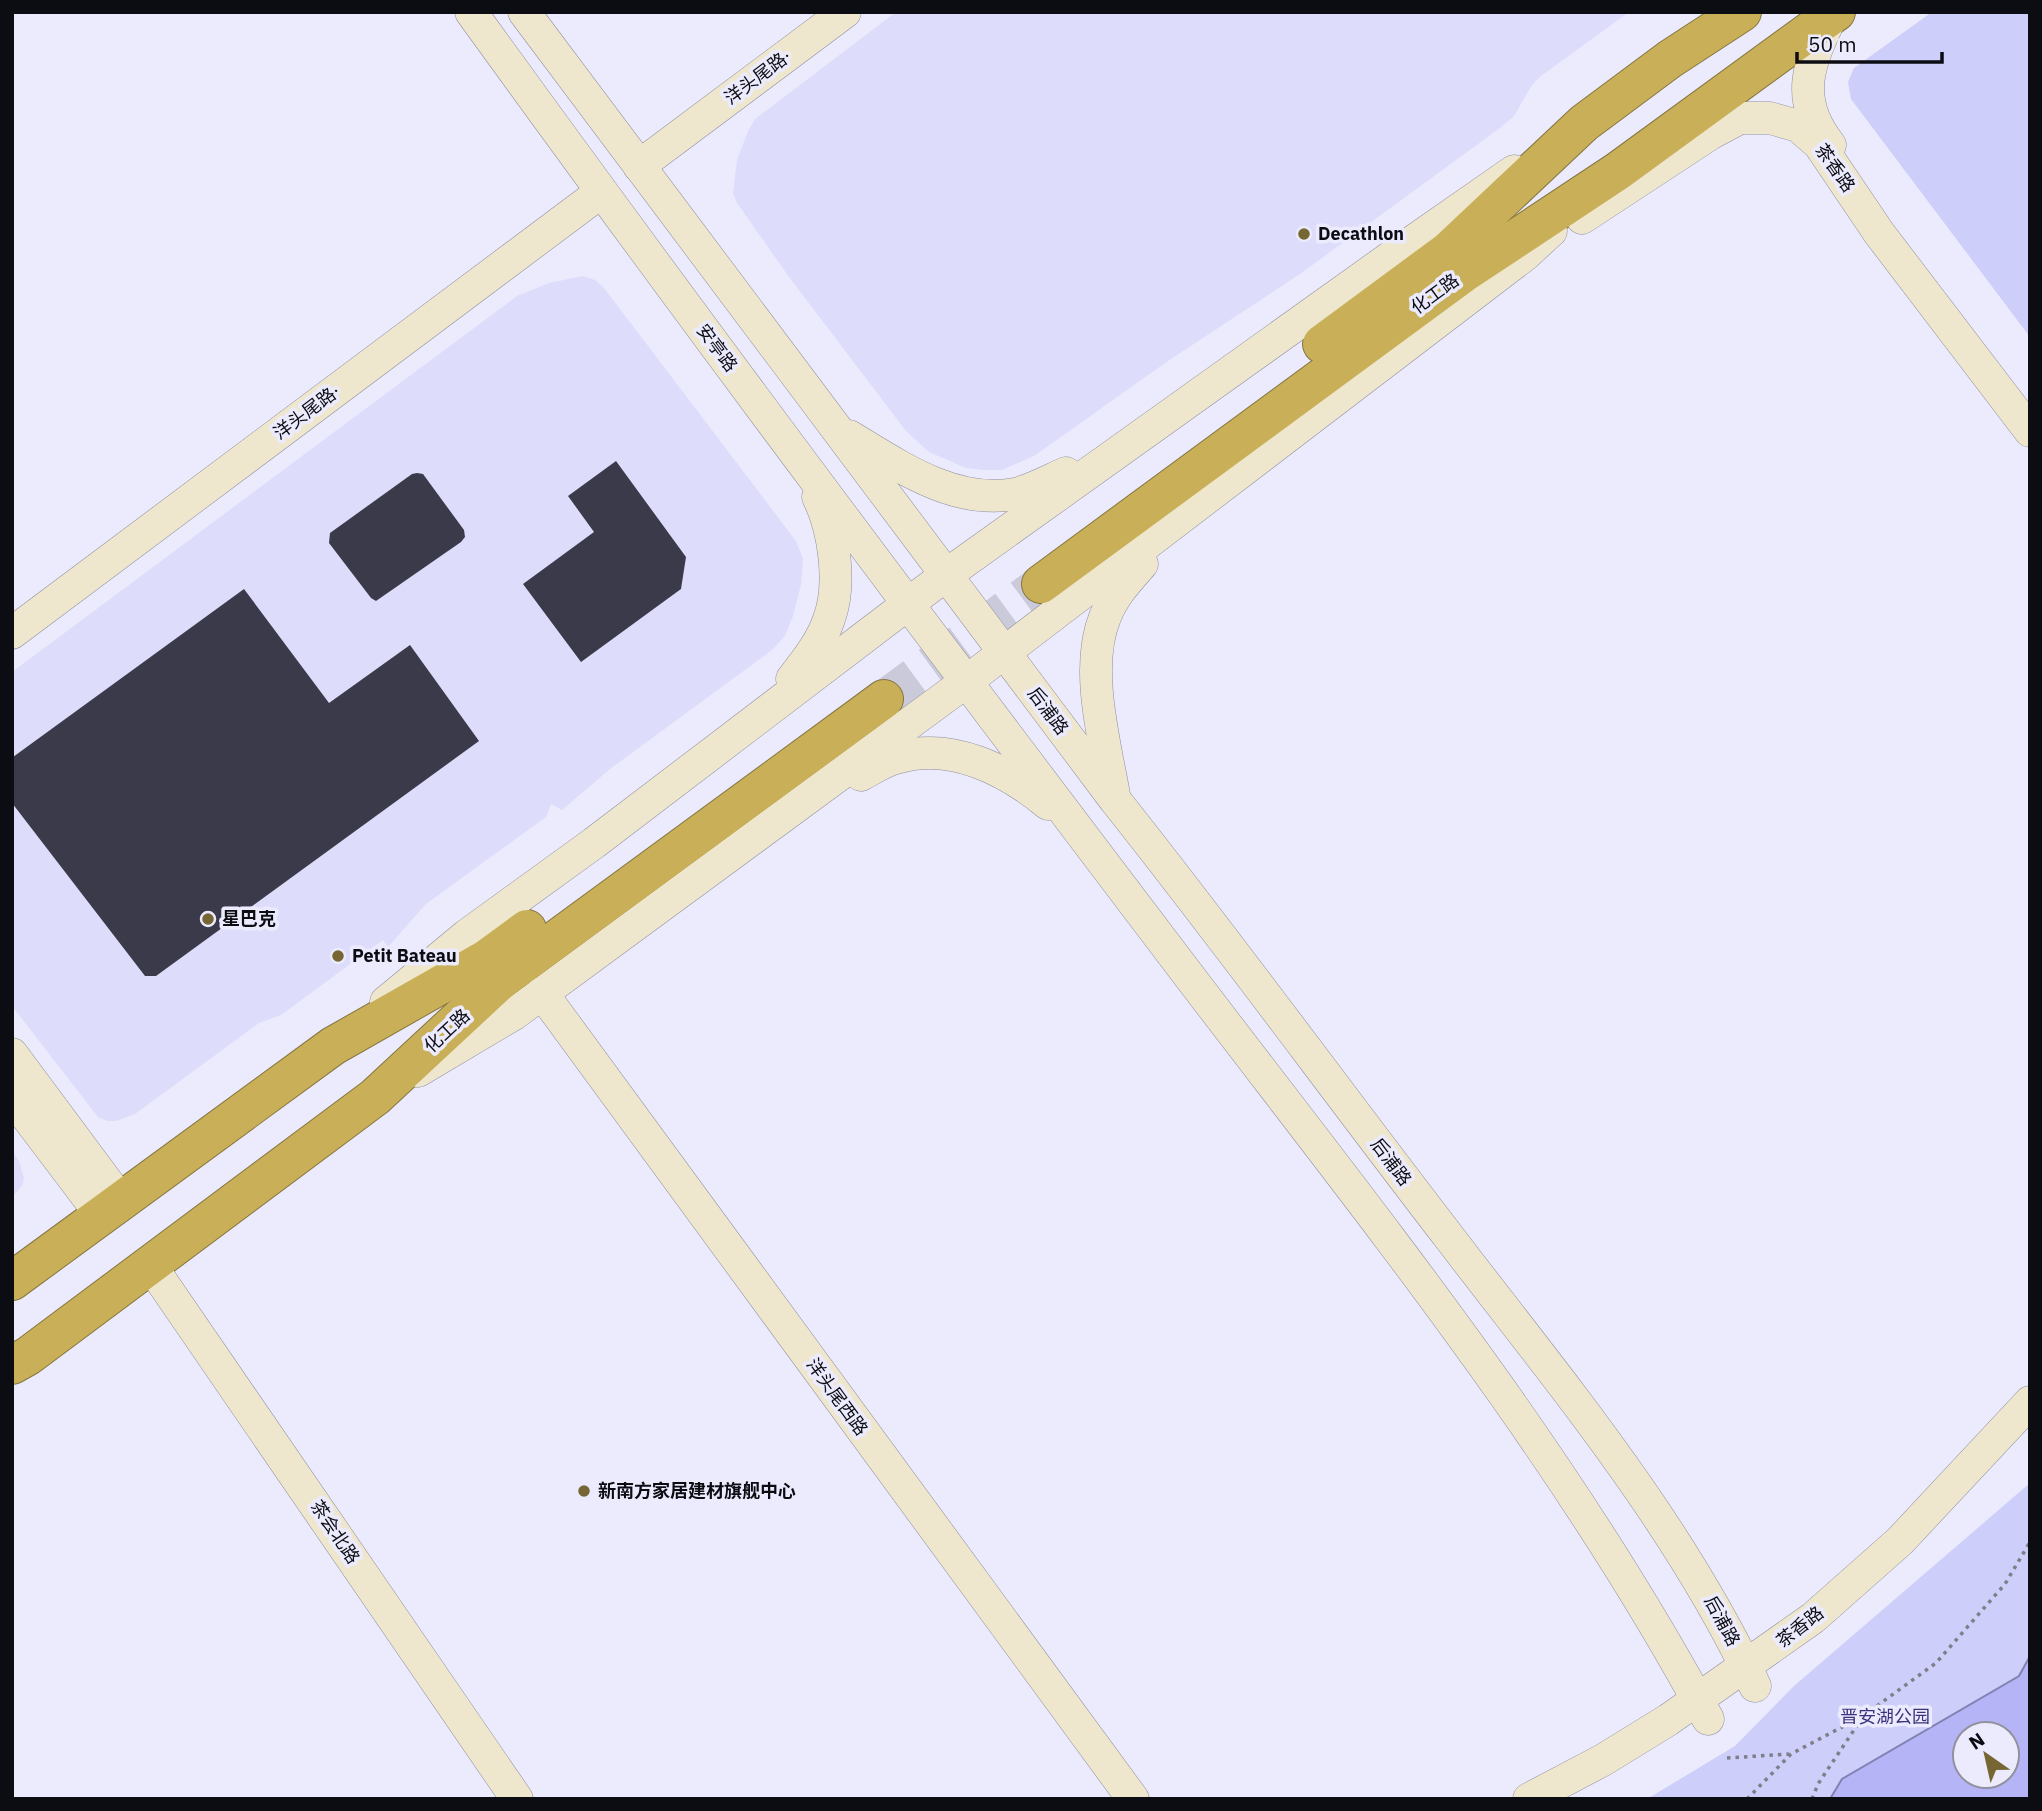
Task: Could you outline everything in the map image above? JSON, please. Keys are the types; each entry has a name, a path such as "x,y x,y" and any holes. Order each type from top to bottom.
{"highway":[{"name":"化工路","path":"1730,16 1584,123 1448,251 1033,575 1464,273 1618,171 1834,13"},
{"name":"化工路","path":"12,1282 333,1046 486,959 877,689 501,980 375,1097 18,1365"}],"main road":[{"name":"安亭路","path":"471,12 601,192 967,681"},
{"path":"524,12 1004,653"},
{"name":"洋头尾路·","path":"639,166 845,12"},
{"name":"茶香路","path":"1834,13 1817,45 1810,68 1808,90 1815,121 1827,141 1887,211 2030,400"},
{"name":"茶香路","path":"1525,255 1727,124 1753,117 1790,123 1805,131 1819,144 1879,233 2030,431"},
{"path":"333,1046 467,935 594,843 908,603 1402,249 1584,123"},
{"path":"375,1097 514,1014 967,681 1525,255 1618,171"},
{"name":"洋头尾路·","path":"12,633 601,192"},
{"path":"834,426 898,466 928,481 958,492 985,497 1018,493 1122,449"},
{"path":"769,708 810,657 830,618 835,579 826,514 797,454"},
{"path":"1115,800 1101,720 1096,650 1104,619 1119,590 1180,520"},
{"name":"后浦路","path":"1004,653 1198,904 1587,1418 1689,1562 1751,1677"},
{"path":"967,681 1492,1375 1608,1548 1703,1710"},
{"path":"794,808 896,758 949,754 976,761 1005,775 1030,790 1076,827"},
{"name":"洋头尾西路","path":"542,993 1133,1799"},
{"path":"12,1054 112,1209"},
{"path":"12,1097 112,1209"},
{"name":"茶会北路","path":"143,1272 491,1799"},
{"name":"茶会北路","path":"143,1272 517,1799"},
{"name":"茶香路","path":"1751,1677 1900,1541 2030,1402"},
{"name":"茶香路","path":"1575,1799 1751,1677 1830,1629 1905,1564 2030,1433"},
{"name":"茶香路","path":"1529,1799 1703,1710"}],"path":[{"path":"1747,1799 1791,1754 1863,1716 1936,1663 2005,1584 2030,1542"},
{"path":"1812,1799 1818,1784 1863,1716"},
{"path":"1727,1758 1791,1754"}],"shaded area":[{"path":"896,12 1629,12 1541,76 1532,85 1514,116 1500,128 1300,274 1168,361 1034,456 1002,470 984,470 966,468 929,452 906,431 789,277 737,203 733,193 737,160 755,119"},
{"path":"583,276 595,280 604,288 796,541 803,559 801,585 785,636 772,650 610,769 562,810 551,804 546,817 426,904 388,947 383,940 281,1015 259,1023 135,1114 116,1121 98,1117 12,1006 12,672 517,296 549,283"},
{"path":"12,1151 19,1161 24,1178 22,1186 12,1197"},
{"path":"2030,1656 2030,1799 1830,1799 1842,1779 2019,1676"}],"green space":[{"path":"1932,12 2030,12 2030,337 1851,99 1848,82 1854,68"},
{"name":"晋安湖公园","path":"2030,1483 2030,1799 1647,1799 1735,1746 1794,1686"}],"building":[{"path":"616,461 686,557 681,589 581,662 523,584 594,532 568,496"},
{"path":"417,473 423,474 464,530 465,537 376,601 329,543 330,533"},
{"path":"244,589 329,703 410,645 479,741 156,976 145,976 12,803 13,757"}],"tunnel":[{"path":"884,699 1041,584"}],"place":[{"name":"Decathlon","path":"1304,234"},
{"name":"星巴克","path":"208,919"},
{"name":"Petit Bateau","path":"338,956"},
{"name":"新南方家居建材旗舰中心","path":"584,1491"}]}
